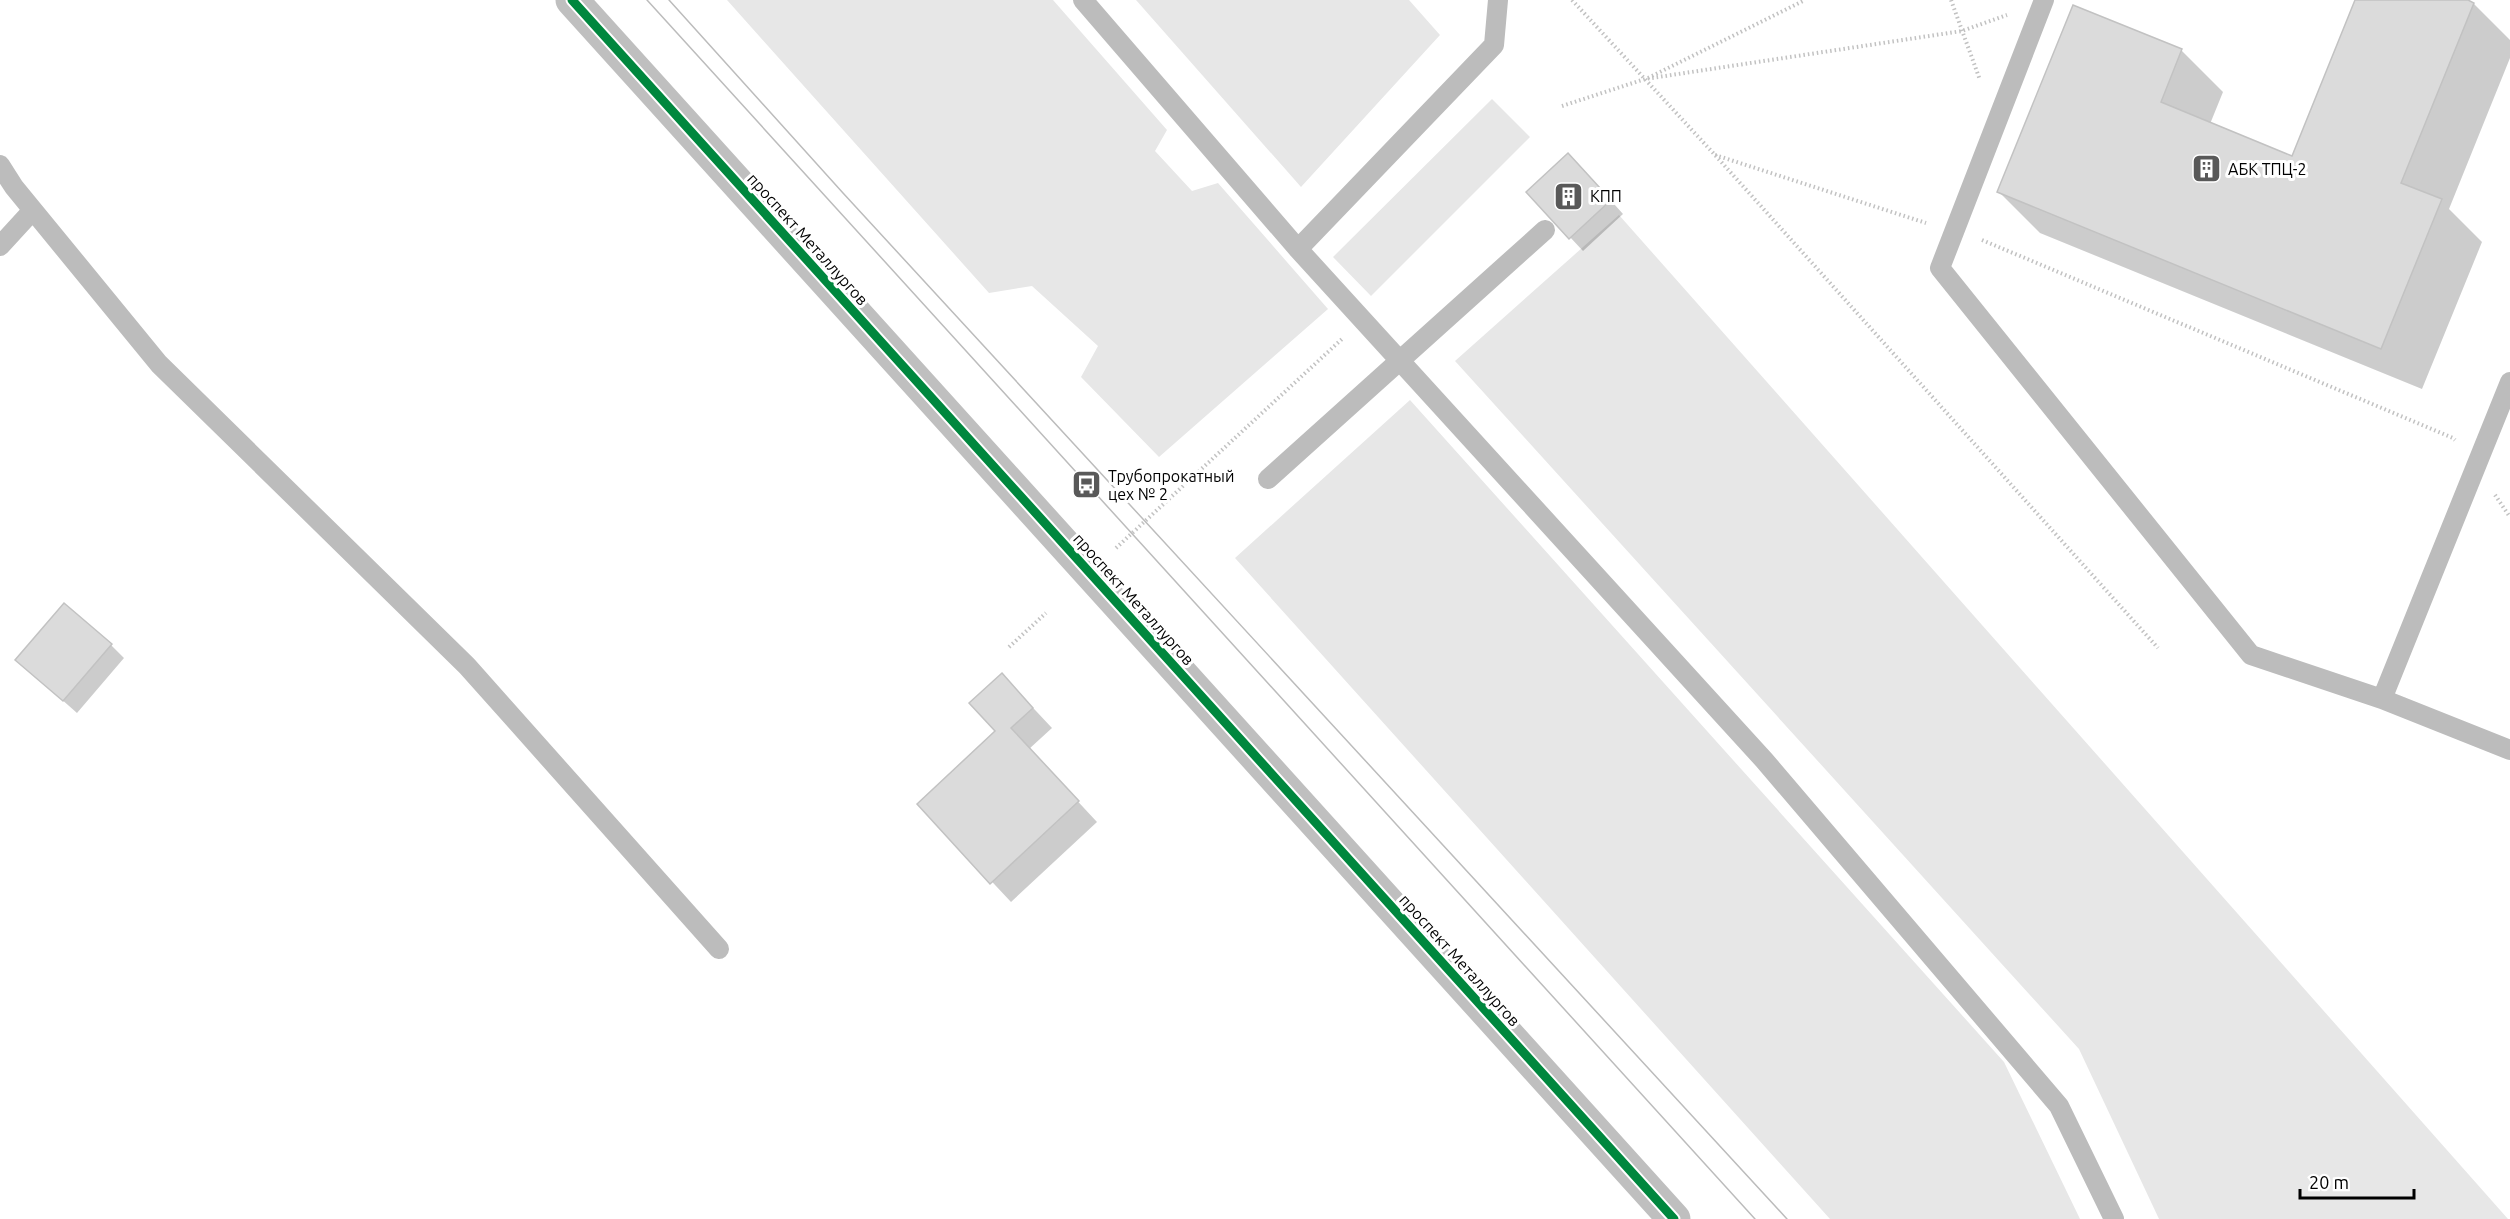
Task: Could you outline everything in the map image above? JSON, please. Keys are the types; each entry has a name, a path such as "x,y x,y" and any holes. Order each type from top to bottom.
{"street":[{"name":"проспект Металлургов","path":"572,0 1674,1219"}],"lane":[{"path":"1083,0 1298,249 1764,760 2059,1106 2114,1219"},
{"path":"1298,249 1494,45 1498,0"},
{"path":"2043,2 1940,268 2251,655 2382,699 2510,750"},
{"path":"0,165 33,210 159,364 466,666 719,949"},
{"path":"0,246 33,210"},
{"path":"1268,479 1545,230"},
{"path":"2382,699 2510,382"}],"path":[{"path":"1572,0 1715,155 2158,648"},
{"path":"1562,106 1645,79 1805,0"},
{"path":"1951,0 1996,123"},
{"path":"1645,79 1962,31 2043,2"},
{"path":"1715,155 1988,242 2453,438 2510,517"},
{"path":"1111,553 1362,320"},
{"path":"1009,647 1046,613"}],"shaded area":[{"path":"727,0 1053,0 1167,130 1155,151 1192,191 1218,183 1328,309 1159,457 1081,377 1098,346 1032,286 989,293"},
{"path":"1136,0 1409,0 1440,35 1301,187"},
{"path":"1492,99 1530,137 1371,296 1333,257"},
{"path":"1619,215 2508,1219 2159,1219 2079,1049 1455,361"},
{"path":"1410,400 2004,1062 2080,1219 1830,1219 1235,558"}],"building":[{"name":"АБК ТПЦ-2","path":"2355,0 2468,0 2474,3 2401,183 2442,199 2381,349 1997,192 2073,5 2182,49 2161,102 2292,156"},
{"name":"КПП","path":"1568,153 1611,200 1569,239 1526,192"},
{"path":"64,603 112,644 63,701 15,660"},
{"path":"1002,673 1033,708 1011,728 1079,801 990,884 917,804 995,731 969,703"}],"tram line":[{"path":"647,0 1755,1219"},
{"path":"669,0 843,193 1787,1219"}],"cycle path":[{"path":"572,0 1674,1219"}],"place":[{"name":"АБК ТПЦ-2","path":"2207,169"},
{"name":"КПП","path":"1569,196"},
{"name":"Трубопрокатный цех № 2","path":"1087,485"}]}
